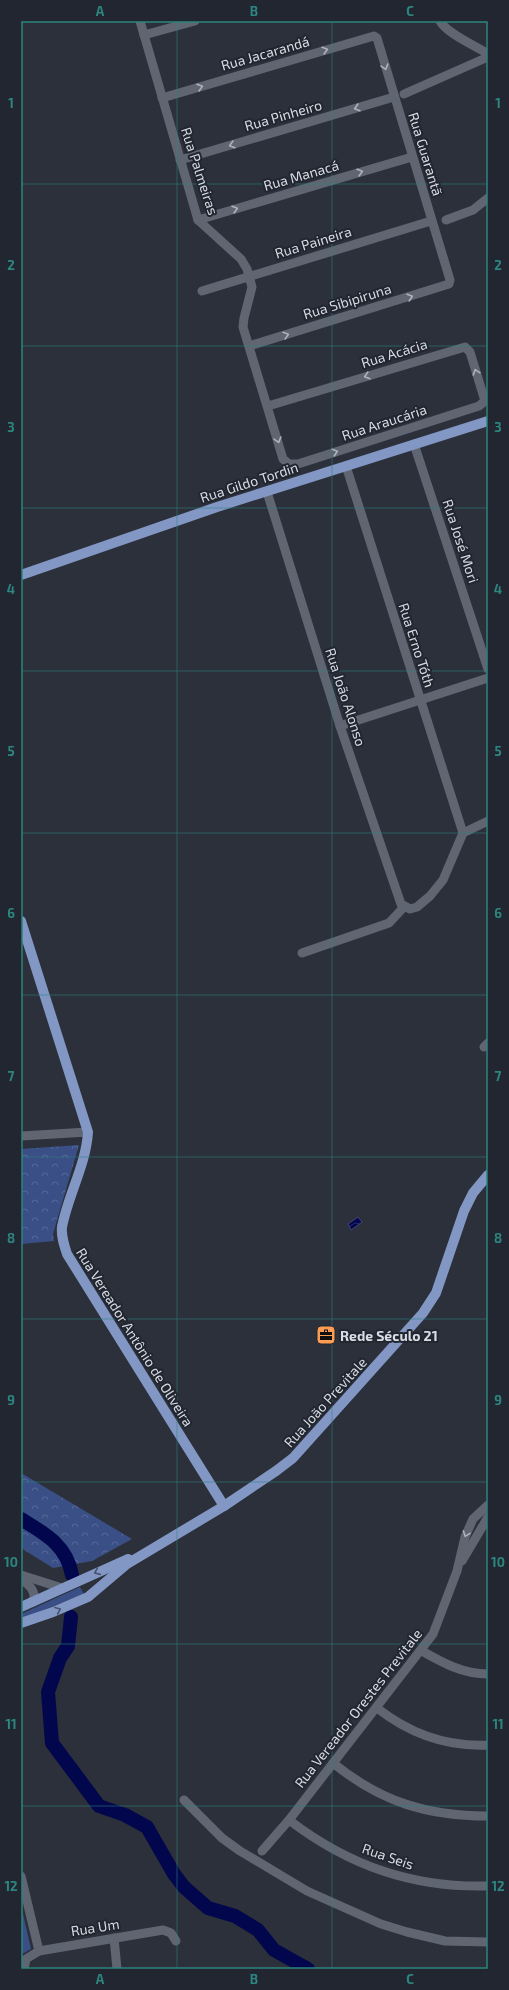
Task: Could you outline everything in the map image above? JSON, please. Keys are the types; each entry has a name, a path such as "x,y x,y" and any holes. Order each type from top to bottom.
{"main road":[{"name":"Rua Gildo Tordin","path":"21,575 217,507 488,421"},
{"name":"Rua Vereador Antônio de Oliveira","path":"21,921 88,1132 87,1146 62,1227 62,1242 67,1254 224,1506"},
{"name":"Rua João Previtale","path":"21,1623 53,1612 88,1597 127,1564 146,1551 256,1486 292,1458 423,1313 436,1293 464,1211 473,1194 488,1175"},
{"name":"Rua João Previtale","path":"21,1607 146,1551"},
{"path":"82,1580 90,1586 88,1597"}],"street":[{"name":"Rua Palmeiras","path":"140,21 198,220 241,260 249,276 252,287 243,327 283,459 289,464 298,464"},
{"path":"144,35 195,21"},
{"path":"440,21 442,25 488,54"},
{"name":"Rua Jacarandá","path":"162,98 376,36"},
{"name":"Rua Guarantã","path":"376,36 450,280"},
{"path":"404,94 488,57"},
{"name":"Rua Pinheiro","path":"180,160 394,97"},
{"name":"Rua Manacá","path":"198,220 412,157"},
{"path":"446,220 473,210 488,198"},
{"name":"Rua Paineira","path":"202,290 432,221"},
{"name":"Rua Sibipiruna","path":"249,346 447,286 450,280"},
{"name":"Rua Acácia","path":"268,406 465,347 470,352 485,401 479,406"},
{"name":"Rua Araucária","path":"298,464 479,406"},
{"name":"Rua José Mori","path":"414,444 488,669"},
{"name":"Rua Erno Tóth","path":"346,466 463,833"},
{"name":"Rua João Alonso","path":"267,492 340,726 398,900 404,908"},
{"path":"340,726 488,678"},
{"path":"302,953 389,923 404,908 410,909 417,907 430,896 443,880 463,833 488,821"},
{"path":"21,1136 88,1132"},
{"name":"Rua Vereador Orestes Previtale","path":"262,1851 289,1820 422,1651 433,1634 457,1571 465,1537 473,1519 488,1505"},
{"name":"Rua Vereador Orestes Previtale","path":"457,1571 488,1517"},
{"path":"21,1575 39,1583 62,1588"},
{"path":"21,1579 32,1589 34,1596 33,1602"},
{"path":"422,1651 445,1664 462,1670 488,1674"},
{"path":"377,1708 394,1722 431,1738 450,1744 488,1745"},
{"path":"333,1763 366,1787 404,1804 456,1816 488,1816"},
{"path":"184,1800 222,1838 240,1852 307,1891 382,1924 407,1932 445,1941 488,1942"},
{"name":"Rua Seis","path":"289,1820 322,1844 373,1868 400,1877 461,1887 488,1886"},
{"path":"21,1876 39,1950 26,1959 24,1969"},
{"name":"Rua Um","path":"39,1950 162,1930 171,1933 176,1942"},
{"path":"114,1938 118,1969"}],"green space":[{"path":"79,1145 53,1234 54,1241 21,1244 21,1149"},
{"path":"21,1473 132,1539 92,1561 53,1568 21,1548"},
{"path":"80,1587 84,1594 21,1619 21,1614"},
{"path":"21,1905 31,1949 22,1954 21,1957"}],"water":[{"path":"358,1217 362,1222 351,1230 348,1224"}],"waterway":[{"path":"21,1519 38,1529 60,1548 65,1556 72,1575"},
{"path":"71,1617 68,1646 60,1658 48,1692 52,1743 99,1806 125,1815 147,1827 174,1874 184,1887 208,1908 235,1916 258,1930 274,1950 308,1969"}],"place":[{"name":"Rede Século 21","path":"326,1335"}]}
